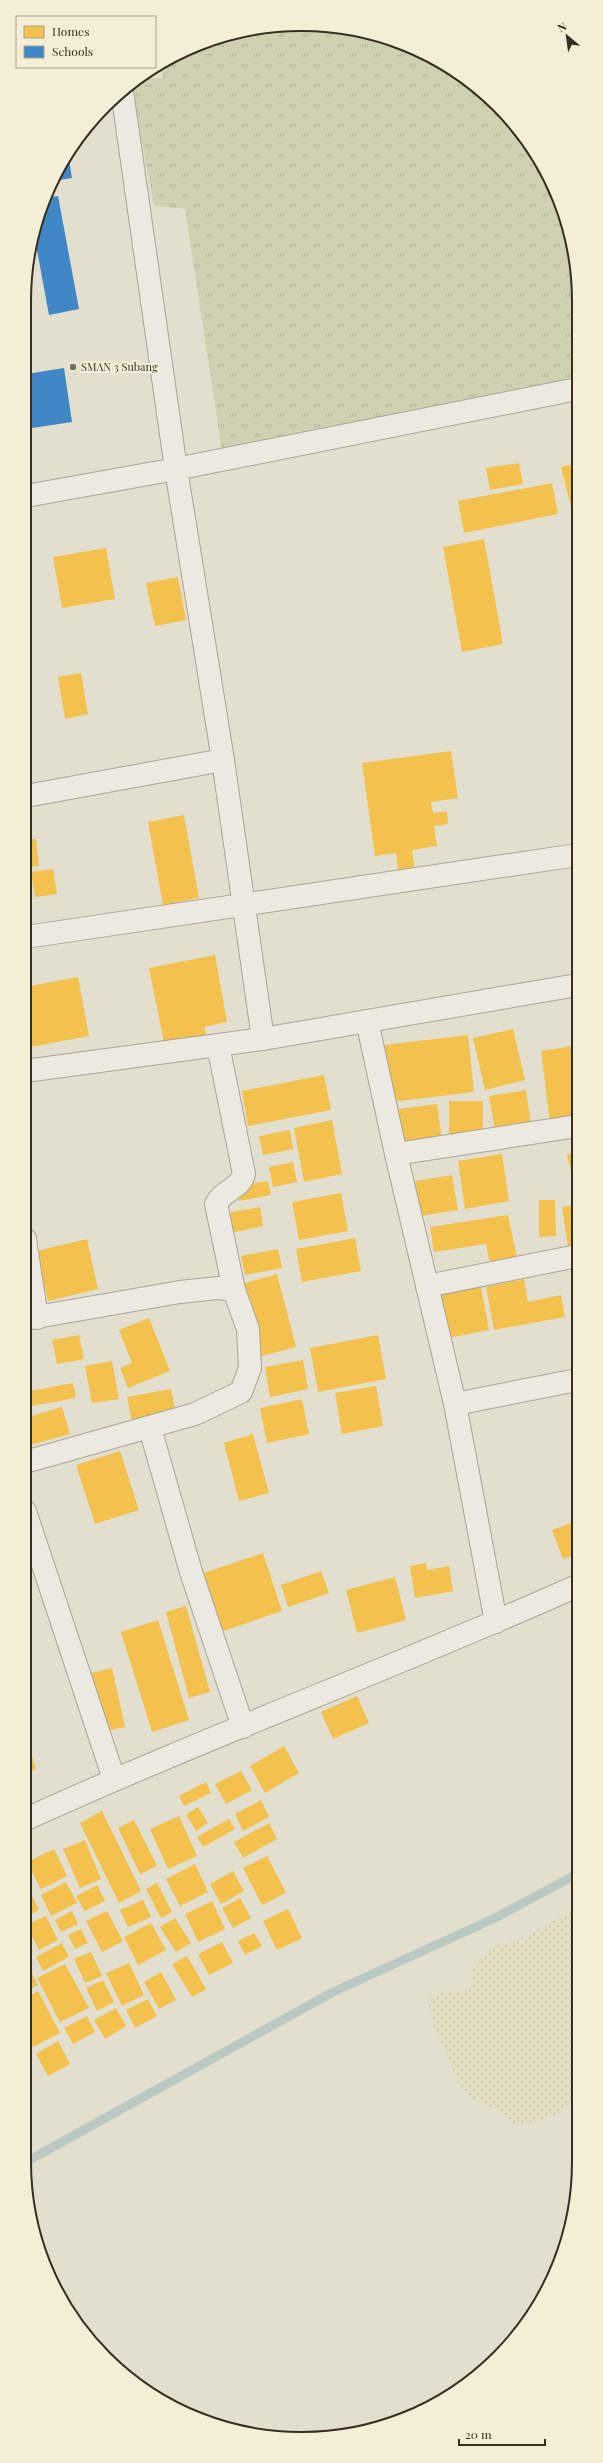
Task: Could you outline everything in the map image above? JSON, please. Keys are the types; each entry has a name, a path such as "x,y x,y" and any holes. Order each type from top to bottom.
{"street":[{"path":"123,98 176,469 223,760 263,1039"},
{"path":"31,495 176,469 572,390"},
{"path":"31,795 223,760"},
{"path":"31,936 244,903 572,856"},
{"path":"31,1070 263,1039 572,985"},
{"path":"367,1021 396,1154 455,1404 496,1622"},
{"path":"31,1460 150,1428 195,1414 241,1392 250,1368 248,1329 234,1290 216,1204 219,1198 240,1181 244,1174 218,1045"},
{"path":"396,1154 572,1127"},
{"path":"427,1286 572,1257"},
{"path":"31,1319 180,1292 218,1288 234,1290"},
{"path":"455,1404 572,1381"},
{"path":"150,1428 191,1572 243,1726"},
{"path":"31,1529 114,1779"},
{"path":"31,1817 114,1779 496,1622 572,1588"}],"shaded area":[{"path":"572,1910 572,2105 544,2120 514,2125 496,2109 472,2099 458,2082 435,2029 427,1999 445,1992 468,1990 472,1983 471,1965 491,1948 526,1937"}],"green space":[{"path":"302,31 337,33 372,40 388,45 437,67 466,87 493,110 516,137 536,166 558,215 563,231 570,266 572,302 572,387 223,458 185,209 154,206 132,91 149,79 163,78 162,70 166,67 215,45 231,40 266,33"}],"building: Homes":[{"path":"519,463 523,484 490,490 486,468"},
{"path":"572,464 572,507 571,507 561,467"},
{"path":"552,483 558,514 464,533 458,501"},
{"path":"484,539 503,644 462,652 443,547"},
{"path":"106,548 115,599 62,608 53,557"},
{"path":"178,577 186,620 155,626 146,583"},
{"path":"81,673 88,714 65,719 58,677"},
{"path":"451,751 458,798 431,802 433,813 447,811 448,824 434,826 437,846 412,850 415,869 398,871 396,853 375,856 362,763"},
{"path":"184,815 199,898 163,905 148,822"},
{"path":"36,839 39,866 31,867 31,840"},
{"path":"53,869 57,894 35,897 31,872"},
{"path":"215,955 227,1022 204,1027 206,1035 164,1043 149,968"},
{"path":"78,977 89,1036 31,1047 31,986"},
{"path":"513,1029 525,1080 485,1090 473,1038"},
{"path":"468,1035 474,1092 391,1102 384,1045"},
{"path":"572,1046 572,1120 550,1123 541,1051"},
{"path":"324,1075 331,1110 248,1126 242,1091"},
{"path":"526,1090 531,1125 495,1131 489,1096"},
{"path":"449,1101 483,1101 483,1135 449,1135"},
{"path":"437,1104 442,1140 397,1146 392,1110"},
{"path":"332,1120 342,1174 304,1182 294,1128"},
{"path":"290,1130 293,1149 263,1155 259,1136"},
{"path":"572,1153 572,1177 567,1154"},
{"path":"502,1154 509,1201 465,1209 458,1161"},
{"path":"293,1162 297,1182 273,1187 269,1167"},
{"path":"452,1175 458,1210 421,1216 415,1181"},
{"path":"268,1181 271,1195 239,1201 236,1186"},
{"path":"341,1193 348,1231 299,1240 292,1202"},
{"path":"539,1200 555,1200 556,1236 539,1237"},
{"path":"572,1206 572,1247 568,1247 562,1207"},
{"path":"260,1207 263,1226 230,1233 226,1213"},
{"path":"508,1215 517,1258 490,1264 486,1244 434,1252 430,1227"},
{"path":"355,1238 361,1271 302,1282 296,1249"},
{"path":"87,1239 98,1289 48,1301 36,1251"},
{"path":"278,1249 282,1268 245,1275 241,1256"},
{"path":"277,1274 296,1347 258,1357 238,1285"},
{"path":"524,1279 528,1302 561,1295 565,1317 494,1330 486,1287"},
{"path":"480,1281 489,1330 443,1339 434,1289"},
{"path":"149,1318 170,1371 128,1388 120,1368 132,1363 119,1330"},
{"path":"79,1335 84,1359 57,1364 52,1340"},
{"path":"378,1335 386,1379 318,1392 310,1348"},
{"path":"303,1360 308,1389 270,1397 265,1367"},
{"path":"112,1361 119,1399 92,1403 85,1366"},
{"path":"73,1383 76,1398 31,1406 31,1391"},
{"path":"376,1386 383,1426 342,1434 335,1393"},
{"path":"171,1389 176,1414 132,1423 127,1397"},
{"path":"302,1399 309,1434 267,1443 260,1408"},
{"path":"62,1407 70,1434 31,1445 31,1416"},
{"path":"253,1434 269,1493 239,1501 224,1443"},
{"path":"120,1451 139,1510 95,1524 76,1465"},
{"path":"572,1523 572,1556 563,1559 552,1530"},
{"path":"263,1553 282,1611 215,1634 195,1576"},
{"path":"426,1563 427,1570 449,1566 453,1591 415,1598 410,1566"},
{"path":"321,1571 329,1593 288,1607 281,1585"},
{"path":"395,1577 406,1620 357,1633 346,1590"},
{"path":"186,1606 210,1692 189,1698 166,1612"},
{"path":"158,1620 189,1720 152,1732 121,1632"},
{"path":"112,1668 125,1727 100,1732 87,1674"},
{"path":"357,1696 369,1723 333,1739 321,1712"},
{"path":"284,1746 299,1773 265,1793 250,1766"},
{"path":"31,1753 36,1769 31,1771"},
{"path":"241,1771 252,1790 226,1804 215,1784"},
{"path":"206,1782 211,1793 184,1806 179,1796"},
{"path":"261,1800 269,1817 243,1831 235,1814"},
{"path":"198,1807 208,1823 196,1831 186,1815"},
{"path":"102,1811 141,1891 119,1903 80,1823"},
{"path":"179,1816 197,1856 168,1869 150,1829"},
{"path":"229,1819 235,1829 203,1847 197,1837"},
{"path":"134,1820 157,1866 140,1874 118,1828"},
{"path":"269,1823 277,1839 243,1858 234,1842"},
{"path":"85,1840 101,1879 80,1888 63,1849"},
{"path":"54,1849 67,1876 41,1889 31,1870 31,1860"},
{"path":"267,1856 286,1893 262,1905 243,1868"},
{"path":"195,1864 208,1892 180,1906 166,1879"},
{"path":"233,1871 244,1891 221,1904 210,1884"},
{"path":"66,1882 77,1903 51,1916 41,1895"},
{"path":"157,1883 172,1912 161,1918 146,1889"},
{"path":"97,1885 105,1901 85,1911 76,1896"},
{"path":"31,1894 39,1910 31,1914"},
{"path":"240,1898 251,1918 233,1928 222,1908"},
{"path":"143,1900 151,1917 128,1927 120,1910"},
{"path":"212,1901 225,1929 198,1942 185,1914"},
{"path":"288,1909 302,1938 277,1950 263,1921"},
{"path":"72,1911 78,1924 61,1932 55,1920"},
{"path":"107,1911 123,1941 102,1952 86,1921"},
{"path":"46,1916 58,1940 39,1950 31,1935 31,1923"},
{"path":"175,1918 191,1943 176,1952 160,1927"},
{"path":"151,1923 166,1950 138,1965 124,1937"},
{"path":"81,1929 88,1943 75,1949 68,1935"},
{"path":"254,1933 262,1946 245,1955 238,1941"},
{"path":"222,1942 233,1963 209,1975 198,1954"},
{"path":"62,1943 69,1957 43,1971 36,1957"},
{"path":"91,1952 102,1976 85,1983 74,1959"},
{"path":"187,1956 206,1989 192,1997 172,1964"},
{"path":"129,1963 144,1995 122,2006 106,1973"},
{"path":"65,1964 89,2008 60,2022 37,1978"},
{"path":"31,1972 38,1985 31,1988"},
{"path":"161,1972 176,2000 159,2009 144,1982"},
{"path":"103,1980 114,2002 97,2011 86,1988"},
{"path":"38,1991 60,2033 33,2047 31,2043 31,1995"},
{"path":"148,1999 157,2016 135,2028 126,2010"},
{"path":"116,2008 126,2026 105,2039 94,2020"},
{"path":"87,2016 95,2032 73,2044 64,2028"},
{"path":"58,2041 70,2064 48,2076 36,2054"}],"building: Schools":[{"path":"69,162 72,178 60,180"},
{"path":"58,196 79,309 49,315 36,247 45,215 53,197"},
{"path":"64,368 72,422 31,428 31,373"}],"waterway":[{"path":"31,2159 333,1992 495,1918 572,1877"}],"place":[{"name":"SMAN 3 Subang","path":"73,367"}]}
